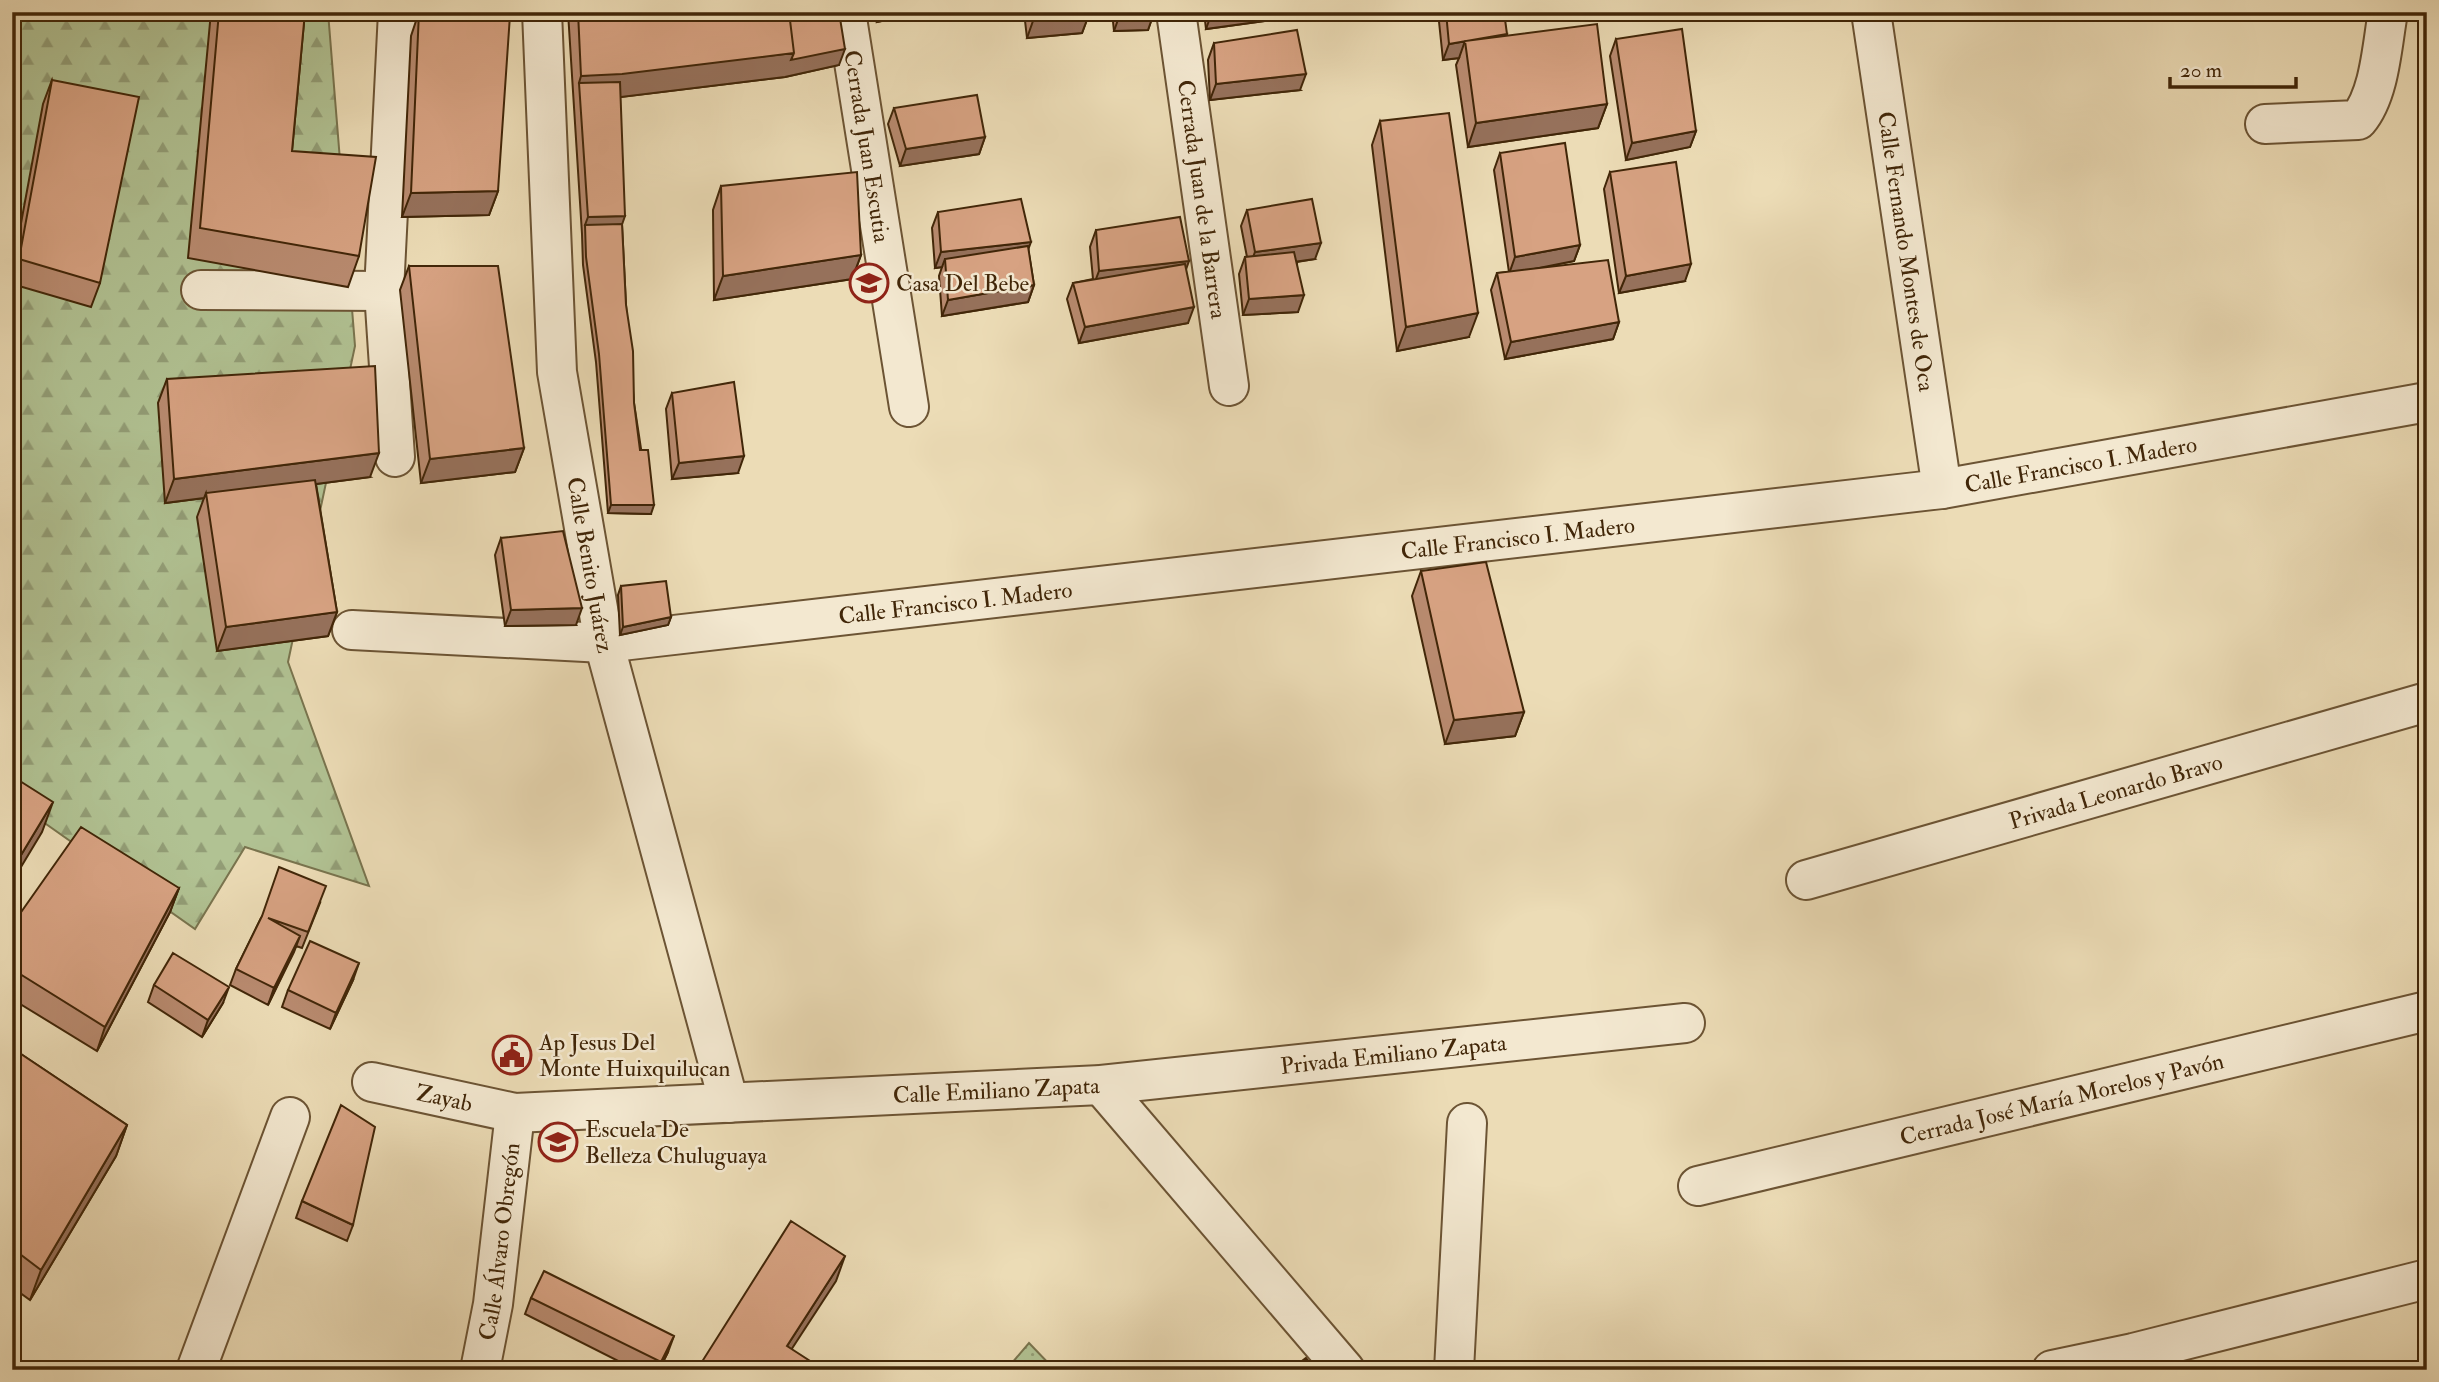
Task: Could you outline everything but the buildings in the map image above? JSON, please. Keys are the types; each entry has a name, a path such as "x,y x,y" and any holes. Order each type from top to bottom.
{"street":[{"path":"395,457 384,291 398,12"},
{"name":"Calle Benito Juárez","path":"542,12 557,372 604,643 729,1102"},
{"name":"Cerrada Juan Escutia","path":"846,12 909,407"},
{"name":"Cerrada Juan de la Barrera","path":"1176,12 1229,386"},
{"name":"Calle Fernando Montes de Oca","path":"1871,12 1942,489"},
{"path":"2264,124 2358,120 2367,110 2373,91 2388,12"},
{"path":"201,290 384,291"},
{"name":"Calle Francisco I. Madero","path":"352,629 604,643 1942,489 2427,402"},
{"name":"Privada Leonardo Bravo","path":"1806,880 2427,702"},
{"name":"Cerrada José María Morelos y Pavón","path":"1698,1186 2427,1010"},
{"name":"Privada Emiliano Zapata","path":"1101,1085 1685,1023"},
{"name":"Zayab","path":"372,1082 515,1113"},
{"name":"Calle Emiliano Zapata","path":"515,1113 1101,1085 1345,1370"},
{"name":"Calle Álvaro Obregón","path":"480,1370 493,1304 515,1113"},
{"path":"196,1370 290,1117"},
{"path":"1454,1370 1467,1123"},
{"path":"2052,1370 2133,1353 2427,1279"}],"green space":[{"path":"12,12 328,12 355,346 288,662 369,886 245,847 195,929 12,800"},
{"path":"1029,1343 1055,1370 1006,1370"}],"place":[{"name":"Casa Del Bebe","path":"869,283"},
{"name":"Ap Jesus Del Monte Huixquilucan","path":"512,1055"},
{"name":"Escuela De Belleza Chuluguaya","path":"558,1142"}]}
